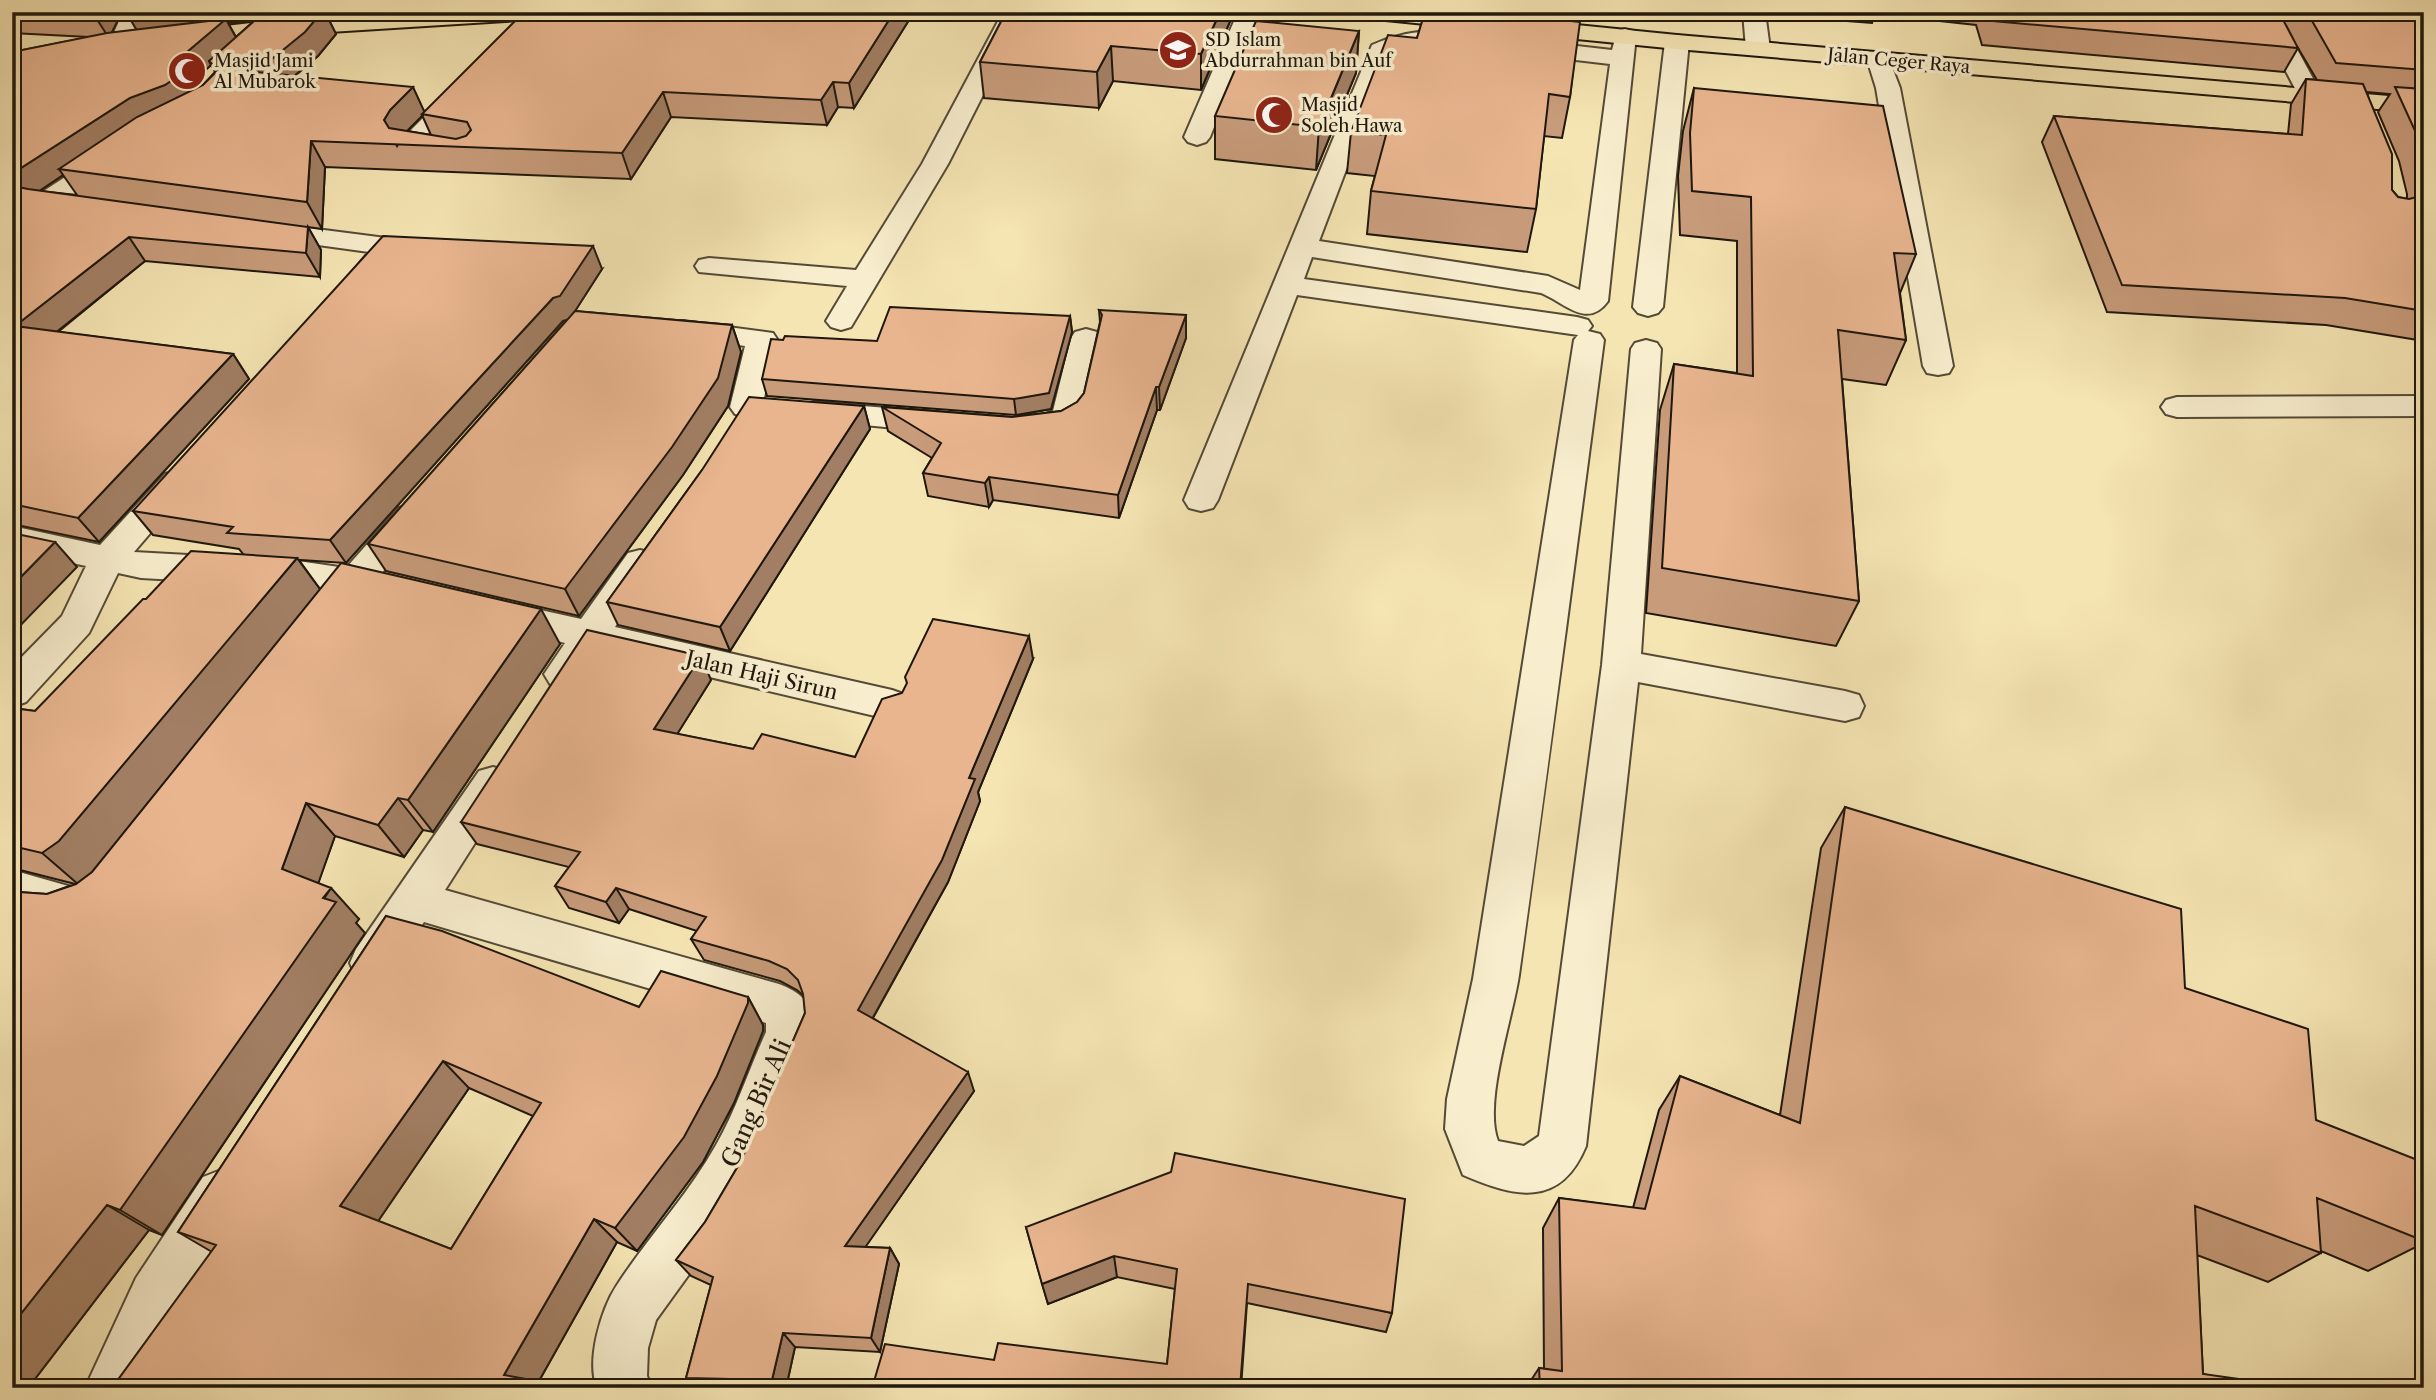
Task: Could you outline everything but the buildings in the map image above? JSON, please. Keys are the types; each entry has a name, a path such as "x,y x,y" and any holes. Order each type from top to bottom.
{"main road":[{"path":"93,52 120,46 251,30 536,12"},
{"name":"Jalan Ceger Raya","path":"1376,12 1465,16 1624,47 1677,42 2424,106"}],"street":[{"path":"120,46 134,12"},
{"path":"520,35 542,12"},
{"path":"841,321 935,164 1014,12"},
{"path":"1197,137 1249,12"},
{"path":"1754,12 1758,49"},
{"path":"2266,12 2311,97"},
{"path":"243,51 270,30"},
{"path":"1201,500 1286,285 1305,247 1380,50 1398,40 1421,36 1624,47 1496,979 1471,1099 1469,1129 1480,1158 1507,1170 1533,1170 1550,1162 1562,1146 1621,665 1646,349"},
{"path":"1648,307 1677,42"},
{"path":"1880,59 1888,88 1938,366"},
{"path":"467,154 412,148 413,142 481,74"},
{"path":"2359,102 2370,127"},
{"path":"86,207 45,202 133,143"},
{"path":"239,227 386,246 386,250 340,302"},
{"path":"1286,285 1586,318 1620,299 1648,307 1659,315 1665,325 1665,335 1658,343 1646,349 1617,351 1586,318 1564,292 1548,285 1305,247"},
{"path":"709,266 865,279"},
{"path":"652,326 762,339 768,409"},
{"path":"1002,427 1051,425 1068,416 1086,338"},
{"path":"2178,407 2424,406"},
{"path":"729,434 768,409 962,424"},
{"path":"12,692 76,624 107,560 200,457"},
{"path":"312,635 355,580 429,497"},
{"path":"12,538 141,566 298,574 355,580 407,592"},
{"path":"543,705 657,538"},
{"name":"Jalan Haji Sirun","path":"472,608 892,705"},
{"path":"1621,665 1845,706"},
{"path":"352,993 413,900 445,858 513,752"},
{"path":"12,888 80,907 94,904 112,888"},
{"name":"Gang Bir Ali","path":"413,900 779,1005 789,1014 789,1032 734,1161 698,1219 634,1306 621,1348 620,1377 625,1388"},
{"path":"112,1388 155,1297 246,1157"}],"place":[{"name":"SD Islam Abdurrahman bin Auf","path":"1178,50"},
{"name":"Masjid Jami Al Mubarok","path":"187,71"},
{"name":"Masjid Soleh Hawa","path":"1274,115"}]}
